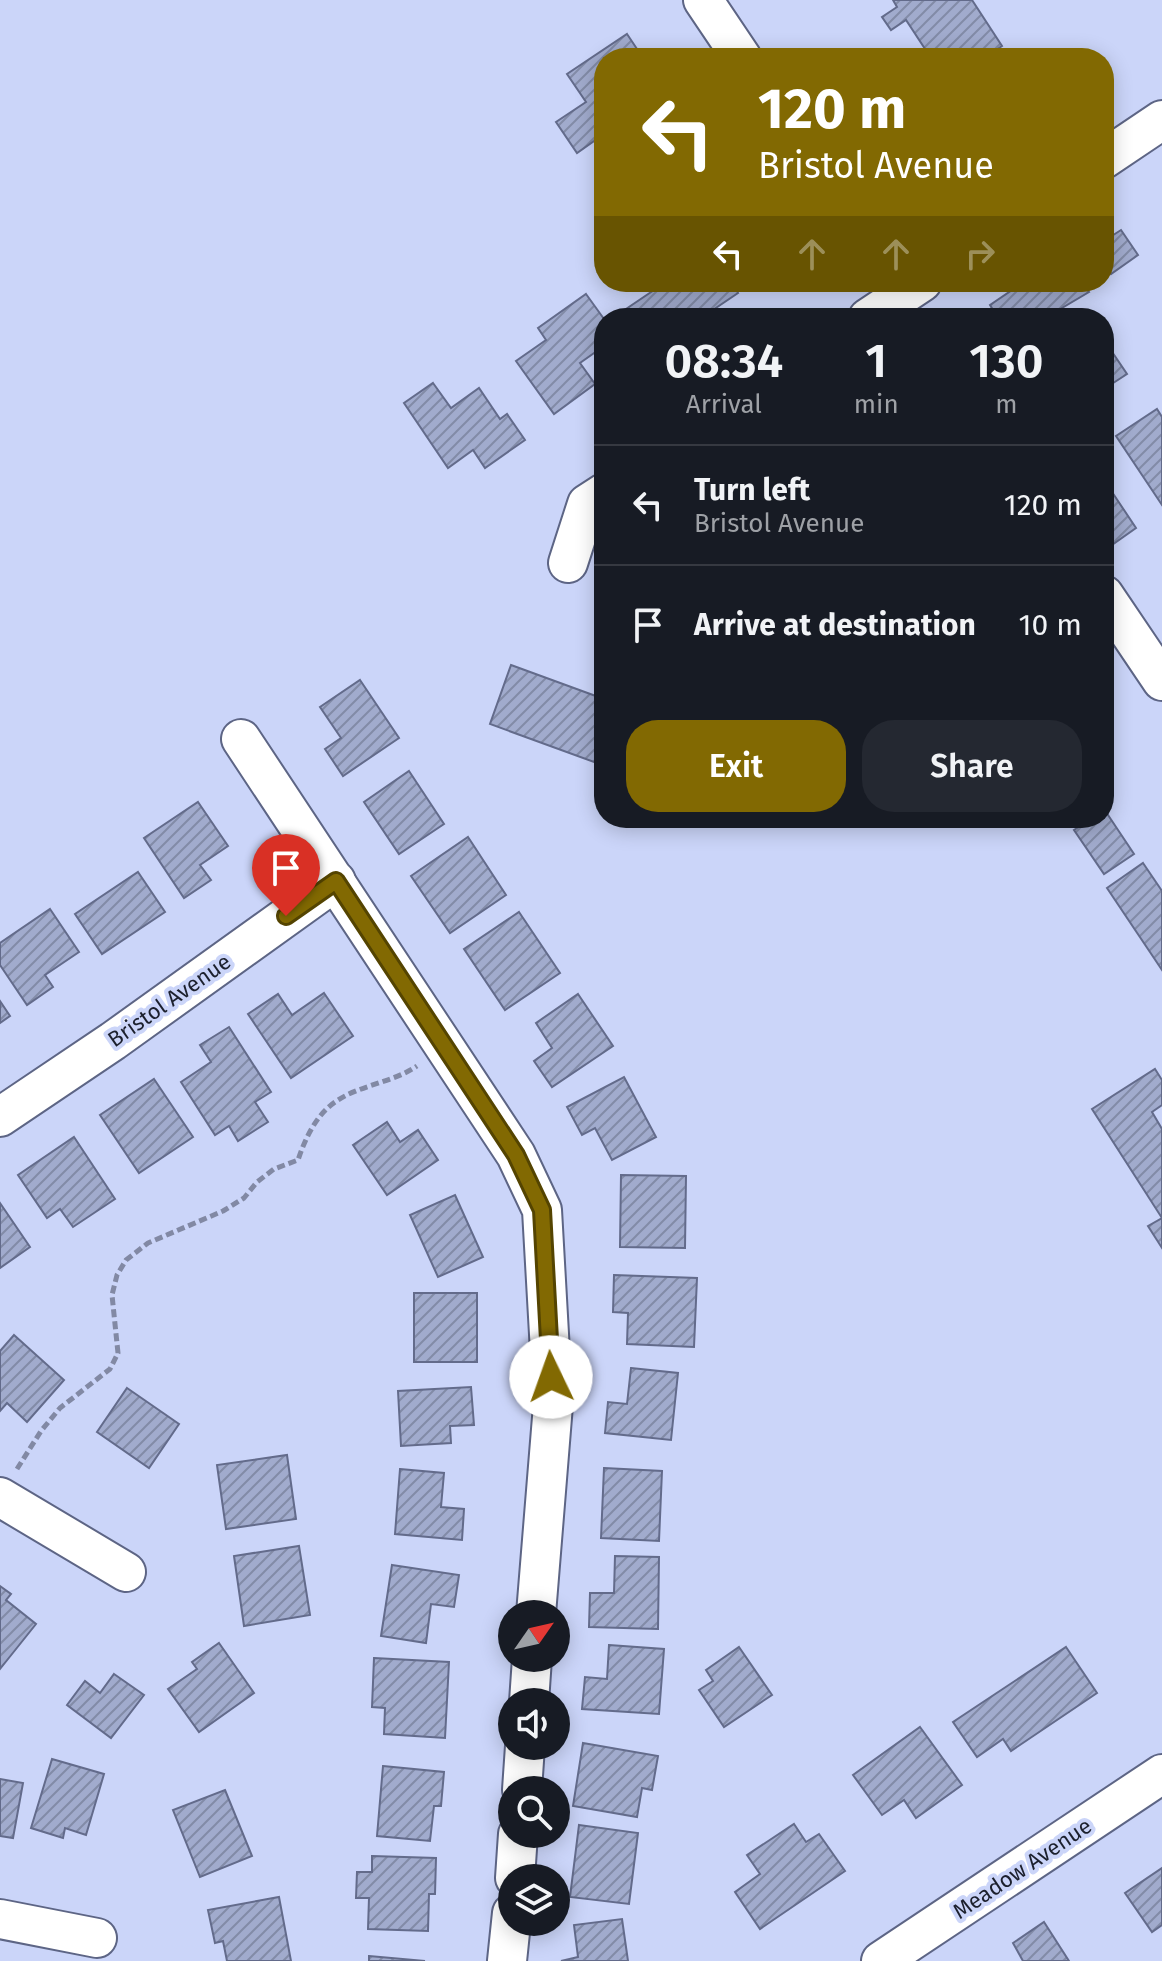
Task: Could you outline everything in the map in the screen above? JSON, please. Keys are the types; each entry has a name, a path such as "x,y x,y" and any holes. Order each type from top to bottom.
{"street":[{"path":"703,0 735,48"},
{"path":"1114,152 1162,120"},
{"path":"885,308 909,294"},
{"path":"568,563 587,504 594,499"},
{"path":"1114,610 1162,681"},
{"path":"241,739 516,1155 542,1210 553,1405 537,1600"},
{"name":"Bristol Avenue","path":"0,1117 113,1041 336,881"},
{"path":"4,1488 126,1572"},
{"name":"Meadow Avenue","path":"881,1961 1162,1774"},
{"path":"0,1919 97,1938"},
{"path":"507,1961 510,1936"}],"path":[{"path":"4,1488 60,1408 110,1369 118,1353 112,1295 117,1275 126,1260 148,1243 223,1211 244,1198 257,1182 274,1169 298,1160 305,1140 319,1118 335,1102 413,1069 444,1046"}],"building":[{"path":"893,0 972,0 1002,46 924,48 906,20 891,30 882,17 897,7"},
{"path":"627,34 636,48 606,48"},
{"path":"594,56 594,141 577,153 556,122 586,102 567,74"},
{"path":"1121,230 1138,255 1114,272 1114,235"},
{"path":"651,292 738,293 716,308 627,308"},
{"path":"1009,292 1089,292 1062,308 992,308 990,305"},
{"path":"586,294 596,308 594,353 580,363 594,385 554,414 516,361 546,340 538,328"},
{"path":"1114,355 1127,374 1114,382"},
{"path":"433,383 451,408 479,388 500,419 507,414 525,440 485,468 473,450 448,468 404,403"},
{"path":"1157,409 1162,417 1162,505 1116,436"},
{"path":"1114,495 1136,528 1114,543"},
{"path":"511,665 594,695 594,762 490,724"},
{"path":"360,680 399,738 343,776 325,749 341,738 320,707"},
{"path":"409,771 444,824 399,854 364,802"},
{"path":"198,802 228,846 200,865 211,880 184,898 144,838"},
{"path":"1114,824 1134,854 1104,874 1074,830 1114,828"},
{"path":"468,837 506,895 450,933 411,876"},
{"path":"1143,863 1162,891 1162,970 1107,888"},
{"path":"138,872 165,912 102,954 75,914"},
{"path":"50,909 79,952 45,975 53,987 27,1005 0,965 0,943"},
{"path":"519,912 560,973 505,1010 464,949"},
{"path":"324,993 353,1036 291,1078 248,1014 278,994 292,1015"},
{"path":"578,994 613,1046 552,1087 534,1061 552,1048 536,1023"},
{"path":"0,1001 10,1016 0,1023"},
{"path":"229,1027 271,1092 255,1102 268,1122 238,1141 229,1126 215,1135 181,1082 211,1062 200,1045"},
{"path":"1155,1069 1162,1080 1162,1105 1152,1112 1162,1129 1162,1218 1092,1109"},
{"path":"624,1077 656,1137 612,1160 595,1128 582,1135 567,1107"},
{"path":"154,1079 193,1137 139,1173 100,1115"},
{"path":"387,1122 400,1142 418,1130 438,1160 387,1195 353,1145"},
{"path":"74,1137 115,1199 73,1227 60,1209 47,1218 18,1175"},
{"path":"621,1175 686,1176 685,1248 620,1247"},
{"path":"455,1195 483,1257 438,1277 410,1215"},
{"path":"0,1203 30,1247 0,1268"},
{"path":"1162,1218 1162,1248 1148,1226"},
{"path":"614,1275 697,1278 694,1347 627,1344 628,1313 613,1312"},
{"path":"414,1293 477,1293 477,1362 414,1362"},
{"path":"14,1335 64,1380 27,1422 7,1403 0,1411 0,1351"},
{"path":"631,1368 678,1373 671,1440 605,1433 608,1402 627,1404"},
{"path":"471,1387 474,1425 450,1426 451,1443 401,1446 398,1391"},
{"path":"127,1388 179,1424 149,1468 97,1432"},
{"path":"287,1455 296,1519 226,1529 217,1465"},
{"path":"604,1468 662,1471 659,1541 601,1538"},
{"path":"400,1469 444,1473 441,1507 464,1509 462,1540 395,1534"},
{"path":"299,1546 310,1615 244,1626 234,1556"},
{"path":"615,1556 659,1557 658,1629 589,1627 590,1593 614,1593"},
{"path":"392,1565 459,1575 454,1607 431,1604 426,1643 381,1636"},
{"path":"0,1586 11,1594 6,1600 36,1624 0,1669"},
{"path":"219,1643 254,1693 199,1732 168,1689 197,1669 192,1662"},
{"path":"609,1645 664,1649 659,1714 582,1709 585,1677 607,1679"},
{"path":"739,1647 772,1695 724,1727 699,1690 713,1681 706,1670"},
{"path":"1066,1647 1097,1693 1011,1751 1003,1739 977,1757 953,1722"},
{"path":"374,1658 449,1662 445,1738 384,1734 385,1708 372,1707"},
{"path":"114,1674 144,1695 111,1738 67,1705 85,1681 100,1693"},
{"path":"920,1727 962,1785 916,1818 904,1800 882,1815 853,1775"},
{"path":"583,1743 658,1756 652,1790 642,1788 637,1817 573,1806"},
{"path":"52,1759 104,1774 86,1835 65,1828 63,1838 31,1828"},
{"path":"383,1766 444,1772 441,1806 434,1806 430,1841 377,1836"},
{"path":"0,1779 23,1783 13,1838 0,1836"},
{"path":"225,1790 252,1856 200,1877 173,1810"},
{"path":"794,1824 806,1842 819,1834 845,1871 760,1929 735,1892 760,1874 747,1855"},
{"path":"579,1825 638,1833 629,1904 570,1897"},
{"path":"372,1856 436,1858 435,1894 429,1894 428,1931 368,1929 369,1898 356,1898 357,1872 372,1872"},
{"path":"1162,1868 1162,1925 1152,1932 1125,1893"},
{"path":"279,1897 291,1961 227,1961 223,1941 215,1943 208,1910"},
{"path":"622,1919 628,1961 561,1961 578,1957 574,1925"},
{"path":"1044,1922 1069,1961 1023,1961 1013,1943"},
{"path":"369,1956 425,1961 369,1961"}],"route":[{"path":"286,916 336,881 516,1155 542,1210 551,1377"}]}
